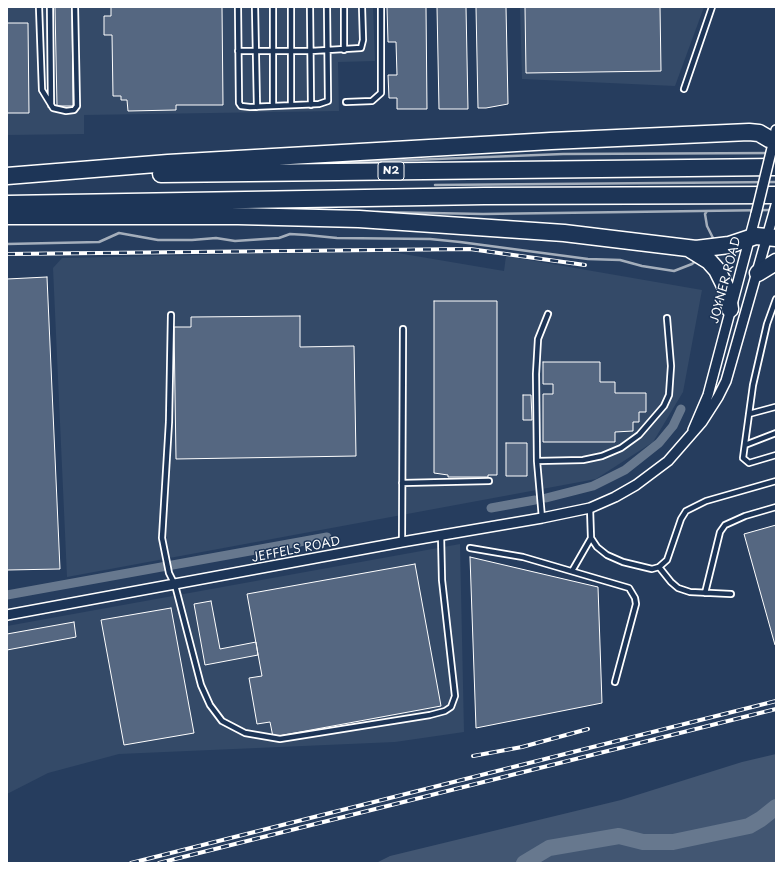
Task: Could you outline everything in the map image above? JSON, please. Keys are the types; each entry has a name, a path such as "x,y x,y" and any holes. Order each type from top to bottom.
{"highway":[{"path":"7,176 106,167 559,140 749,132 759,133 774,140"},
{"name":"N2","path":"7,176 776,167"},
{"name":"N2","path":"7,204 492,196 776,195"},
{"path":"7,216 238,216 359,219 564,232 688,248 729,245 749,238 772,237"},
{"path":"688,248 709,261 717,270 727,290 730,309"},
{"path":"758,273 776,262"}],"street":[{"name":"JOYNER ROAD","path":"692,433 708,395 774,140"},
{"name":"JOYNER ROAD","path":"590,508 636,485 668,461 702,422 712,408 726,381 758,273 772,237 773,216 776,205"},
{"name":"JEFFELS ROAD","path":"7,615 590,508"}],"lane":[{"path":"39,7 40,81 43,94 51,105 58,110 66,111 74,110 77,106 75,7"},
{"path":"50,7 51,105"},
{"path":"238,7 240,105 244,107 311,105 325,103 328,101 327,7"},
{"path":"255,7 257,107"},
{"path":"272,7 273,106"},
{"path":"291,7 292,105"},
{"path":"310,7 311,105"},
{"path":"344,7 344,50"},
{"path":"238,52 356,50 361,48 363,45 362,7"},
{"path":"346,102 372,101 381,93 381,7"},
{"path":"684,89 712,7"},
{"path":"776,299 767,324 753,385 743,458 747,463 776,455"},
{"path":"542,518 538,461 536,354 538,339 548,314"},
{"path":"171,315 169,422 162,538 169,573 175,585 201,685 210,706 222,721 238,731 280,739 430,715 445,711 451,707 455,696 442,580 442,535"},
{"path":"538,461 582,460 602,456 621,448 639,435 664,406 669,395 671,366 667,318"},
{"path":"402,542 403,329"},
{"path":"749,414 776,407"},
{"path":"745,445 776,433"},
{"path":"402,483 489,481"},
{"path":"591,538 597,546 612,558 645,568 652,569 659,567 667,560 672,551 681,519 686,511 706,501 776,481"},
{"path":"705,593 720,532 725,525 745,516 776,507"},
{"path":"572,571 591,538 590,508"},
{"path":"470,548 523,557 629,588 635,598 636,604 615,682"},
{"path":"659,567 678,588 690,592 731,594"}],"shaded area":[{"path":"7,7 373,7 375,61 338,62 339,111 84,115 84,134 7,135"},
{"path":"520,7 704,7 675,86 522,79"},
{"path":"386,251 504,271 506,256 702,290 683,392 653,442 596,479 67,577 53,268 62,258"},
{"path":"460,544 464,732 395,742 119,754 48,773 7,794 7,626"},
{"path":"776,754 776,863 376,863 390,856 621,800 742,762"}],"building":[{"path":"55,7 72,7 73,106 57,106"},
{"path":"111,7 222,7 223,105 176,105 176,110 128,111 127,100 121,100 121,96 113,96 112,35 104,35 104,16 111,16"},
{"path":"387,7 426,7 427,109 397,109 397,98 389,98 388,75 397,75 396,42 388,42"},
{"path":"437,7 466,7 468,109 439,109"},
{"path":"476,7 506,7 508,104 478,108"},
{"path":"525,7 660,7 661,71 526,73"},
{"path":"7,23 28,23 29,113 7,113"},
{"path":"47,277 60,569 7,570 7,279"},
{"path":"434,301 497,301 497,475 488,475 488,477 448,477 448,475 434,473"},
{"path":"300,316 300,347 354,346 356,456 176,459 174,327 191,327 191,317"},
{"path":"543,362 600,362 600,382 615,382 615,393 646,393 646,412 639,412 639,422 633,422 633,431 615,432 615,442 543,442 543,394 553,394 553,384 543,384"},
{"path":"523,395 531,395 532,420 523,420"},
{"path":"506,443 527,443 527,476 506,476"},
{"path":"776,525 776,645 775,645 744,534"},
{"path":"470,557 598,587 602,703 476,728"},
{"path":"415,564 441,706 273,737 270,722 257,724 249,678 262,676 247,594"},
{"path":"211,601 220,649 256,642 258,655 205,665 194,604"},
{"path":"171,608 194,733 124,745 101,620"},
{"path":"74,622 76,637 7,650 7,634"}],"waterway":[{"path":"310,164 563,154 776,153"},
{"path":"435,185 776,182"},
{"path":"377,212 483,214 772,210"},
{"path":"707,211 705,214 707,226 713,238"},
{"path":"7,244 99,242 119,233 158,240 216,238 235,241 279,238 290,234 337,238 430,239 588,259 620,260 642,266 674,271 692,264 697,260"},
{"path":"546,498 593,486 625,470 659,443 673,426 681,409"},
{"path":"491,508 535,500"},
{"path":"7,595 327,537"},
{"path":"524,863 549,848 619,836 643,842 673,842 749,826 776,807"}],"railway":[{"path":"7,254 470,249 585,265"},
{"path":"131,863 776,701"},
{"path":"159,863 776,709"},
{"path":"473,756 522,747 588,729"}]}
